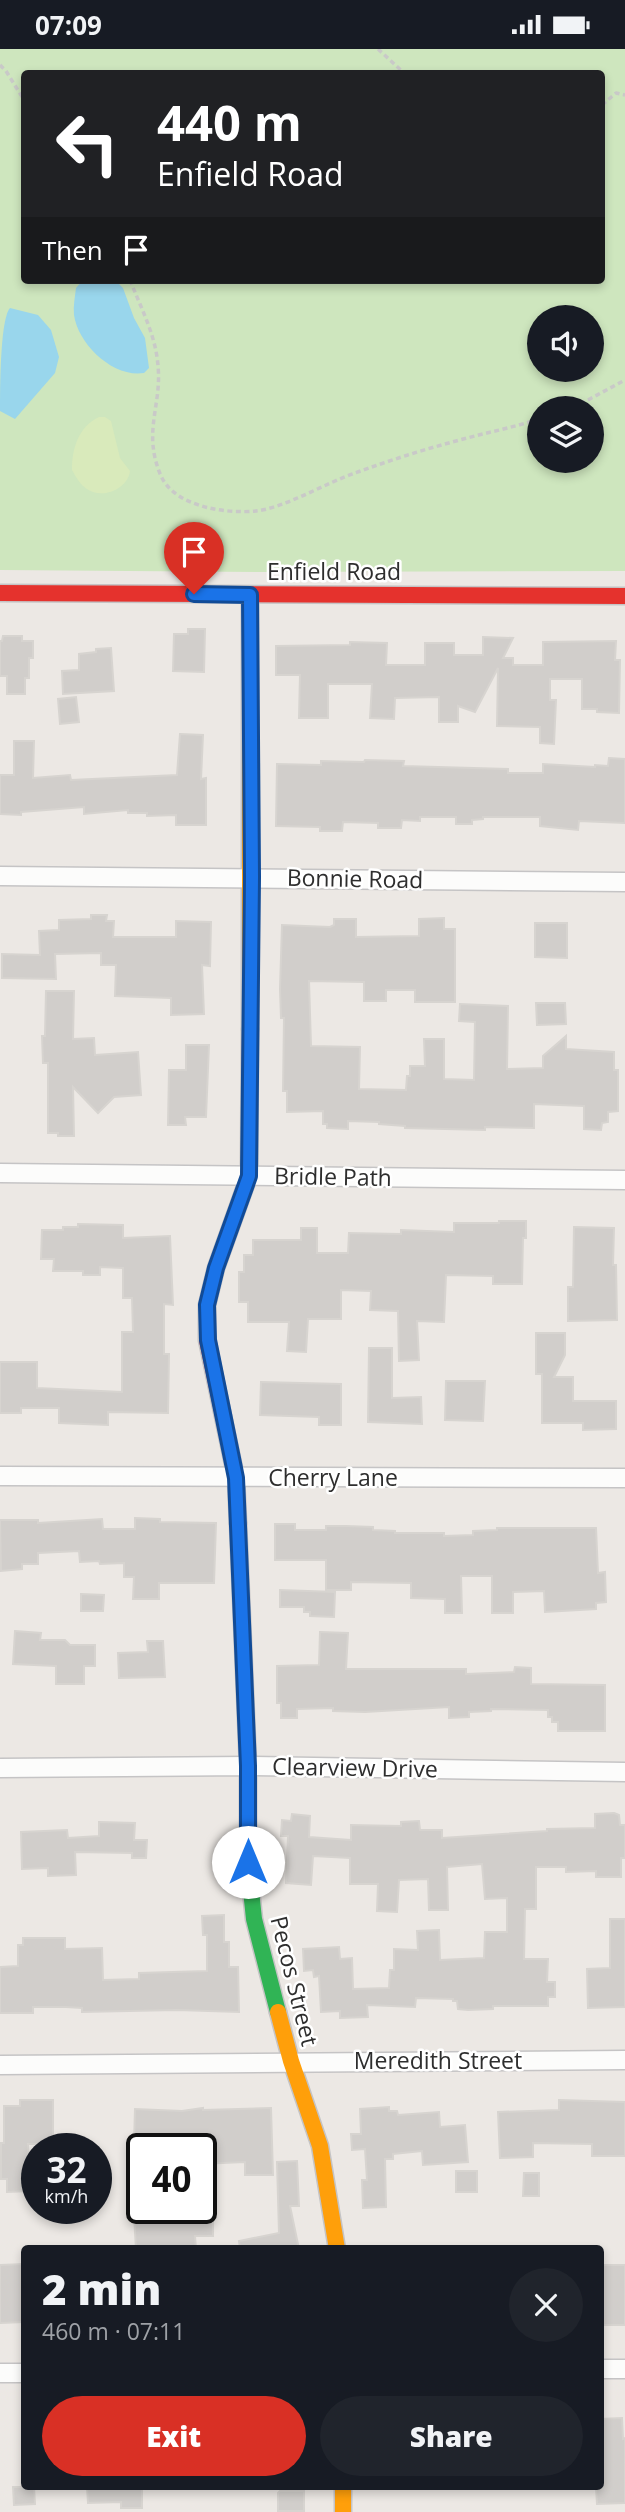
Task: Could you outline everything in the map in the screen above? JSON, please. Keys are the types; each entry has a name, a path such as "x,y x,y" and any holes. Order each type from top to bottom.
{"street":[{"name":"Enfield Road","path":"0,593 625,596"},
{"name":"Pecos Street","path":"250,595 252,877 249,1176 216,1268 207,1305 208,1340 236,1478 248,1766 248,1862 254,1919 291,2061 320,2146 336,2245"},
{"name":"Bonnie Road","path":"0,876 625,882"},
{"name":"Bridle Path","path":"0,1173 625,1180"},
{"name":"Cherry Lane","path":"0,1476 625,1478"},
{"name":"Clearview Drive","path":"0,1768 248,1766 625,1772"},
{"name":"Meredith Street","path":"0,2065 625,2060"},
{"path":"604,2369 625,2369"},
{"path":"0,2373 21,2373"},
{"path":"343,2490 343,2512"}],"path":[{"path":"378,49 401,70"},
{"path":"0,65 21,95"},
{"path":"605,102 616,93 625,95"},
{"path":"132,284 155,344 159,369 151,427 155,459 167,485 175,494 195,504 241,512 259,511 358,472 527,422"},
{"path":"595,396 625,380"}],"green space":[{"path":"0,49 625,49 625,571 0,570"},
{"path":"99,417 111,421 120,458 130,471 121,486 105,493 86,488 72,470 73,454 81,433"}],"water":[{"path":"80,284 119,284 123,288 145,338 149,368 144,373 132,373 109,364 99,357 82,337 74,315 76,288"},
{"path":"10,308 38,315 51,330 59,357 55,373 15,419 0,411 2,340"}],"building":[{"path":"188,629 205,629 204,672 173,671 174,634 188,634"},
{"path":"3,636 22,636 22,641 33,641 33,658 29,658 29,678 25,678 25,694 7,694 7,676 0,676 0,641"},
{"path":"483,637 513,638 503,658 513,658 513,665 543,665 543,642 616,641 615,660 620,660 619,713 582,709 582,679 550,679 550,700 556,700 554,744 540,743 540,727 497,726 498,668 475,712 458,706 458,722 439,722 439,697 395,698 394,719 370,718 372,684 328,684 328,718 299,718 300,675 276,675 276,646 387,643 386,665 425,665 425,643 454,643 454,655 483,655"},
{"path":"111,648 114,691 63,694 62,671 79,670 79,654"},
{"path":"76,697 79,722 60,724 58,699"},
{"path":"180,734 203,735 201,779 206,778 206,825 176,825 176,815 147,816 147,813 128,813 128,810 84,814 84,807 21,812 21,815 0,814 0,775 14,775 14,741 34,741 33,778 70,775 71,780 177,775"},
{"path":"609,758 625,759 625,823 579,821 578,830 540,826 540,817 483,817 472,820 472,824 456,824 456,817 420,817 420,821 402,820 401,828 378,828 378,823 343,822 342,831 320,831 320,827 276,826 277,764 404,761 403,766 508,769 508,773 543,773 543,764 608,766"},
{"path":"91,915 107,915 106,921 114,921 113,937 176,937 176,921 211,922 210,966 202,965 204,1014 171,1015 171,998 115,996 116,965 101,965 101,953 55,954 56,979 2,978 2,954 40,955 39,931 59,930 59,920 91,919"},
{"path":"444,918 444,929 455,929 455,1002 415,1002 415,990 386,990 386,1001 364,1001 364,982 309,981 311,1046 360,1047 359,1089 406,1090 410,1066 425,1066 424,1039 444,1039 444,1079 474,1080 475,1022 459,1021 460,1004 508,1006 507,1069 543,1068 543,1056 566,1036 566,1049 614,1052 614,1070 618,1070 618,1111 608,1112 608,1122 602,1123 601,1130 584,1129 584,1106 534,1104 534,1128 485,1127 485,1130 405,1128 379,1122 348,1121 348,1129 327,1128 327,1124 323,1124 323,1111 287,1112 287,1091 283,1091 284,1018 281,1018 280,989 282,925 330,927 334,925 334,919 356,919 356,937 419,936 419,919"},
{"path":"535,923 567,923 567,958 535,957"},
{"path":"46,991 74,991 73,1039 94,1038 95,1055 138,1052 141,1095 114,1097 98,1113 73,1087 74,1136 48,1133 48,1063 43,1063 42,1036 45,1036"},
{"path":"536,1003 565,1003 566,1024 537,1025"},
{"path":"186,1045 209,1045 206,1117 185,1117 186,1125 168,1125 169,1070 186,1070"},
{"path":"526,1221 522,1284 493,1284 493,1276 446,1275 444,1322 417,1321 419,1360 399,1361 398,1311 370,1310 371,1291 341,1290 341,1319 308,1319 306,1352 287,1351 289,1322 248,1322 248,1302 239,1302 239,1272 244,1272 244,1255 253,1255 253,1240 301,1240 301,1228 317,1228 317,1253 348,1253 349,1233 401,1234 401,1230 454,1232 454,1223"},
{"path":"78,1224 123,1225 123,1238 170,1236 173,1305 164,1304 164,1354 169,1354 168,1413 108,1412 108,1425 59,1423 59,1408 21,1408 21,1413 0,1413 0,1362 37,1362 37,1388 122,1392 122,1332 133,1332 132,1298 123,1298 123,1268 100,1267 100,1275 83,1275 83,1271 53,1271 54,1259 41,1259 42,1230 63,1230 63,1227 78,1227"},
{"path":"574,1227 614,1228 613,1265 616,1265 617,1320 568,1321 568,1287 573,1287"},
{"path":"536,1333 565,1333 565,1355 554,1377 573,1377 573,1401 616,1401 616,1429 583,1430 583,1423 542,1423 542,1374 536,1374"},
{"path":"369,1348 392,1348 392,1398 421,1397 422,1424 368,1422"},
{"path":"446,1381 485,1381 483,1421 445,1420"},
{"path":"261,1382 341,1384 341,1425 319,1425 319,1417 260,1415"},
{"path":"135,1518 160,1519 160,1522 216,1523 214,1583 159,1583 159,1599 133,1599 134,1577 124,1577 124,1563 80,1562 79,1551 38,1553 38,1564 22,1564 22,1569 1,1571 0,1520 38,1520 38,1523 102,1519 103,1529 135,1529"},
{"path":"275,1524 295,1524 295,1530 326,1530 326,1526 373,1527 373,1530 395,1533 444,1533 444,1536 473,1535 473,1531 497,1528 596,1528 598,1573 605,1572 606,1602 596,1603 596,1609 545,1612 544,1591 513,1592 513,1613 492,1613 492,1576 461,1576 462,1613 445,1613 445,1599 411,1598 411,1583 351,1582 351,1590 326,1590 326,1560 275,1560"},
{"path":"280,1590 335,1592 334,1617 310,1616 310,1612 304,1612 304,1607 280,1607"},
{"path":"81,1594 104,1595 103,1611 81,1611"},
{"path":"15,1631 41,1633 40,1640 65,1640 70,1645 95,1645 95,1666 84,1666 84,1684 56,1684 56,1666 13,1664"},
{"path":"320,1632 348,1633 346,1669 466,1669 466,1674 514,1672 515,1667 531,1668 531,1684 605,1685 605,1731 558,1731 558,1722 552,1722 552,1717 548,1717 548,1710 491,1709 469,1712 469,1717 449,1718 449,1707 365,1712 333,1711 333,1708 297,1709 297,1718 281,1718 281,1703 277,1703 277,1666 319,1665"},
{"path":"147,1641 163,1641 165,1677 119,1678 118,1653 148,1652"},
{"path":"292,1814 310,1816 309,1837 351,1840 351,1825 401,1826 401,1822 419,1821 420,1830 442,1830 442,1838 547,1829 595,1828 595,1814 619,1815 620,1825 625,1825 625,1858 621,1858 621,1877 596,1877 596,1871 566,1872 566,1867 536,1867 536,1909 525,1909 524,1959 548,1959 547,1982 555,1982 555,1997 548,1997 548,2006 493,2006 493,2009 468,2010 458,2009 457,2001 453,1999 416,1998 415,2007 367,2005 368,2017 340,2018 340,2011 321,2012 319,1976 314,1977 313,1970 304,1971 303,1949 339,1947 340,1959 352,1958 353,1989 389,1988 390,1970 394,1970 394,1949 418,1950 417,1931 439,1930 440,1960 484,1958 485,1932 507,1932 507,1898 485,1899 482,1864 447,1867 448,1910 429,1910 428,1879 399,1880 397,1912 377,1911 378,1884 350,1884 350,1858 313,1856 311,1885 286,1883 288,1836 281,1836 282,1820 291,1821"},
{"path":"99,1822 135,1823 134,1840 147,1840 146,1858 132,1858 132,1853 75,1852 76,1875 48,1876 48,1868 22,1869 21,1832 67,1830 68,1838 99,1836"},
{"path":"224,1915 224,1942 229,1942 229,1967 238,1967 239,2012 82,2012 82,2008 33,2007 33,2013 0,2013 0,1967 18,1966 18,1945 23,1945 23,1938 65,1938 65,1949 102,1948 103,1980 139,1979 139,1973 207,1971 207,1935 203,1935 202,1916"},
{"path":"610,1919 625,1919 625,2007 588,2008 587,1969 610,1968"},
{"path":"20,2100 53,2100 53,2133 21,2133 21,2191 7,2192 7,2179 1,2179 4,2106 20,2106"},
{"path":"559,2100 625,2102 625,2156 592,2156 592,2144 533,2143 533,2157 500,2158 498,2112 559,2110"},
{"path":"389,2107 389,2111 397,2111 398,2115 439,2112 440,2127 465,2125 468,2162 423,2165 422,2151 393,2154 393,2159 385,2159 386,2207 363,2208 362,2180 367,2180 365,2149 352,2150 351,2134 361,2134 360,2109"},
{"path":"203,2108 271,2108 273,2175 245,2175 245,2162 217,2163 217,2133 134,2133 135,2109 182,2111"},
{"path":"297,2161 299,2206 290,2206 298,2245 240,2245 239,2241 279,2233 277,2162"},
{"path":"456,2171 477,2171 477,2192 456,2192"},
{"path":"524,2173 539,2173 539,2196 523,2196"},
{"path":"134,2224 213,2224 213,2236 195,2236 196,2245 136,2245"},
{"path":"21,2264 21,2322 0,2323 0,2265"},
{"path":"604,2265 625,2265 625,2325 604,2325"},
{"path":"622,2418 623,2439 625,2438 625,2503 597,2504 596,2490 604,2490 604,2419"},
{"path":"13,2487 34,2490 35,2504 14,2505"},
{"path":"87,2490 142,2490 142,2508 121,2508 121,2502 88,2503"},
{"path":"280,2491 304,2491 304,2511 278,2511"}],"traffic: fast":[{"path":"238,1523 248,1766 248,1862 254,1919 278,2012"}],"traffic: slow":[{"path":"250,595 250,1029"},
{"path":"278,2012 291,2061 320,2146 336,2245"},
{"path":"343,2490 343,2512"}],"traffic: jam":[{"path":"0,593 625,596"},
{"path":"238,1523 236,1478 207,1340 207,1305 216,1268 249,1176 250,1029"}],"route":[{"path":"194,594 250,595 252,877 249,1176 216,1268 207,1305 208,1340 236,1478 248,1766 248,1862"}]}
